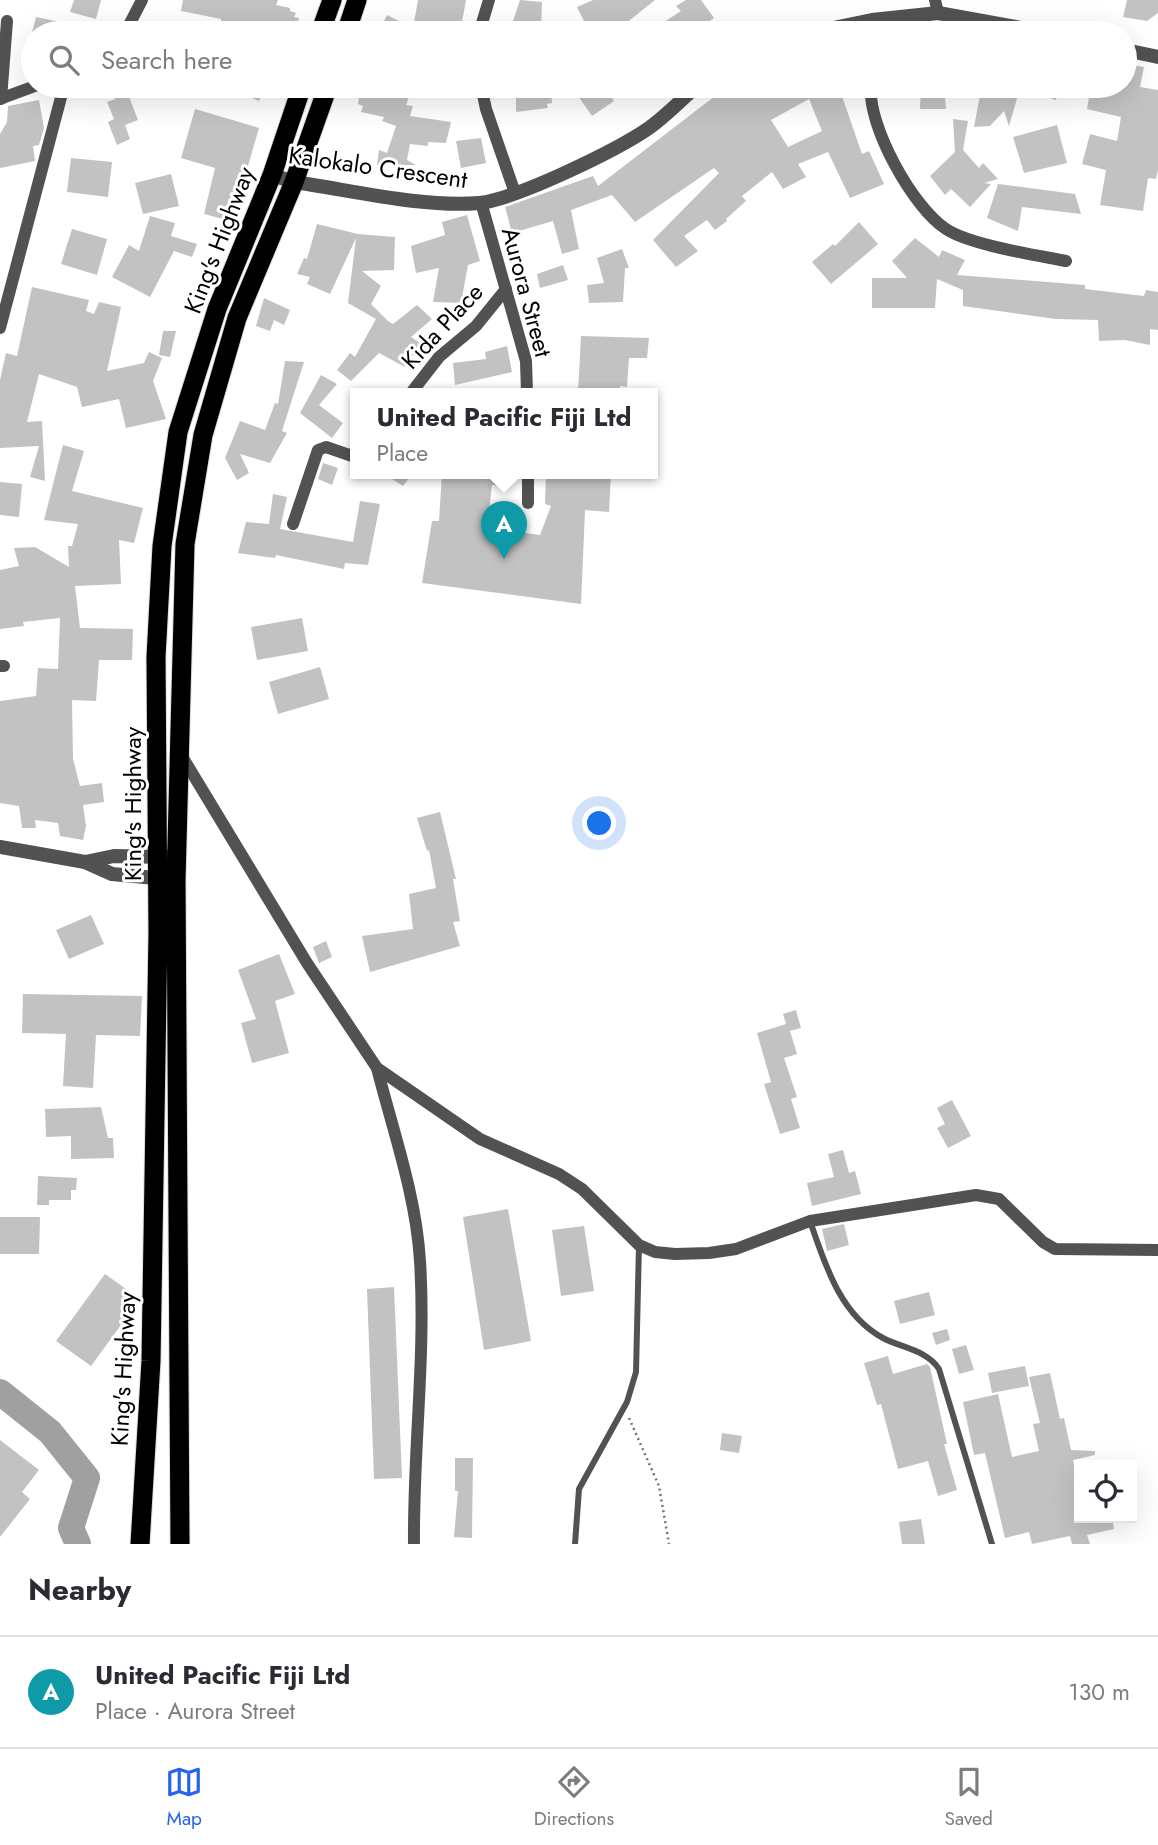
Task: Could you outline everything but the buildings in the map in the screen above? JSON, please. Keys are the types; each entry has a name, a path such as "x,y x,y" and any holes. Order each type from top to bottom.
{"highway":[{"path":"324,21 332,0"},
{"path":"350,21 357,0"},
{"name":"King's Highway","path":"180,1544 176,880 168,857 156,657 162,546 178,432 217,309 272,175 298,98"},
{"name":"King's Highway","path":"140,1544 139,1515 151,1361 158,933 156,878 168,857 180,753 186,544 203,435 237,318 294,182 324,98"}],"street":[{"path":"131,21 142,0"},
{"path":"483,21 489,0"},
{"path":"891,21 937,6 999,21"},
{"path":"7,20 0,99 21,91"},
{"path":"1137,53 1158,57"},
{"path":"0,328 61,98"},
{"path":"484,98 515,193"},
{"name":"Kalokalo Crescent","path":"272,175 294,182 448,204 481,202 515,193 605,153 649,128 683,98"},
{"path":"870,98 881,140 919,200 946,229 995,246 1066,261"},
{"name":"Aurora Street","path":"481,202 526,361 527,388"},
{"name":"Kida Place","path":"415,388 439,357 476,326 506,289"},
{"path":"293,524 318,450 326,447 350,455"},
{"path":"528,479 528,503"},
{"path":"180,753 307,964 377,1068 412,1204 420,1259 421,1340 414,1544"},
{"path":"0,847 85,862 112,874 176,880"},
{"path":"85,862 114,856 168,857"},
{"path":"377,1068 480,1139 559,1174 582,1189 639,1245 655,1252 676,1254 722,1251 810,1221 976,1195 999,1199 1043,1242 1055,1249 1158,1250"}],"lane":[{"path":"810,1221 840,1294 857,1318 885,1339 926,1356 939,1369 992,1544"},
{"path":"575,1544 579,1489 624,1406 636,1372 639,1245"}],"path":[{"path":"624,1406 659,1486 670,1544"}],"waterway":[{"path":"0,1392 50,1432 87,1478 71,1528 78,1544"}],"place":[{"name":"United Pacific Fiji Ltd","path":"504,559"}]}
